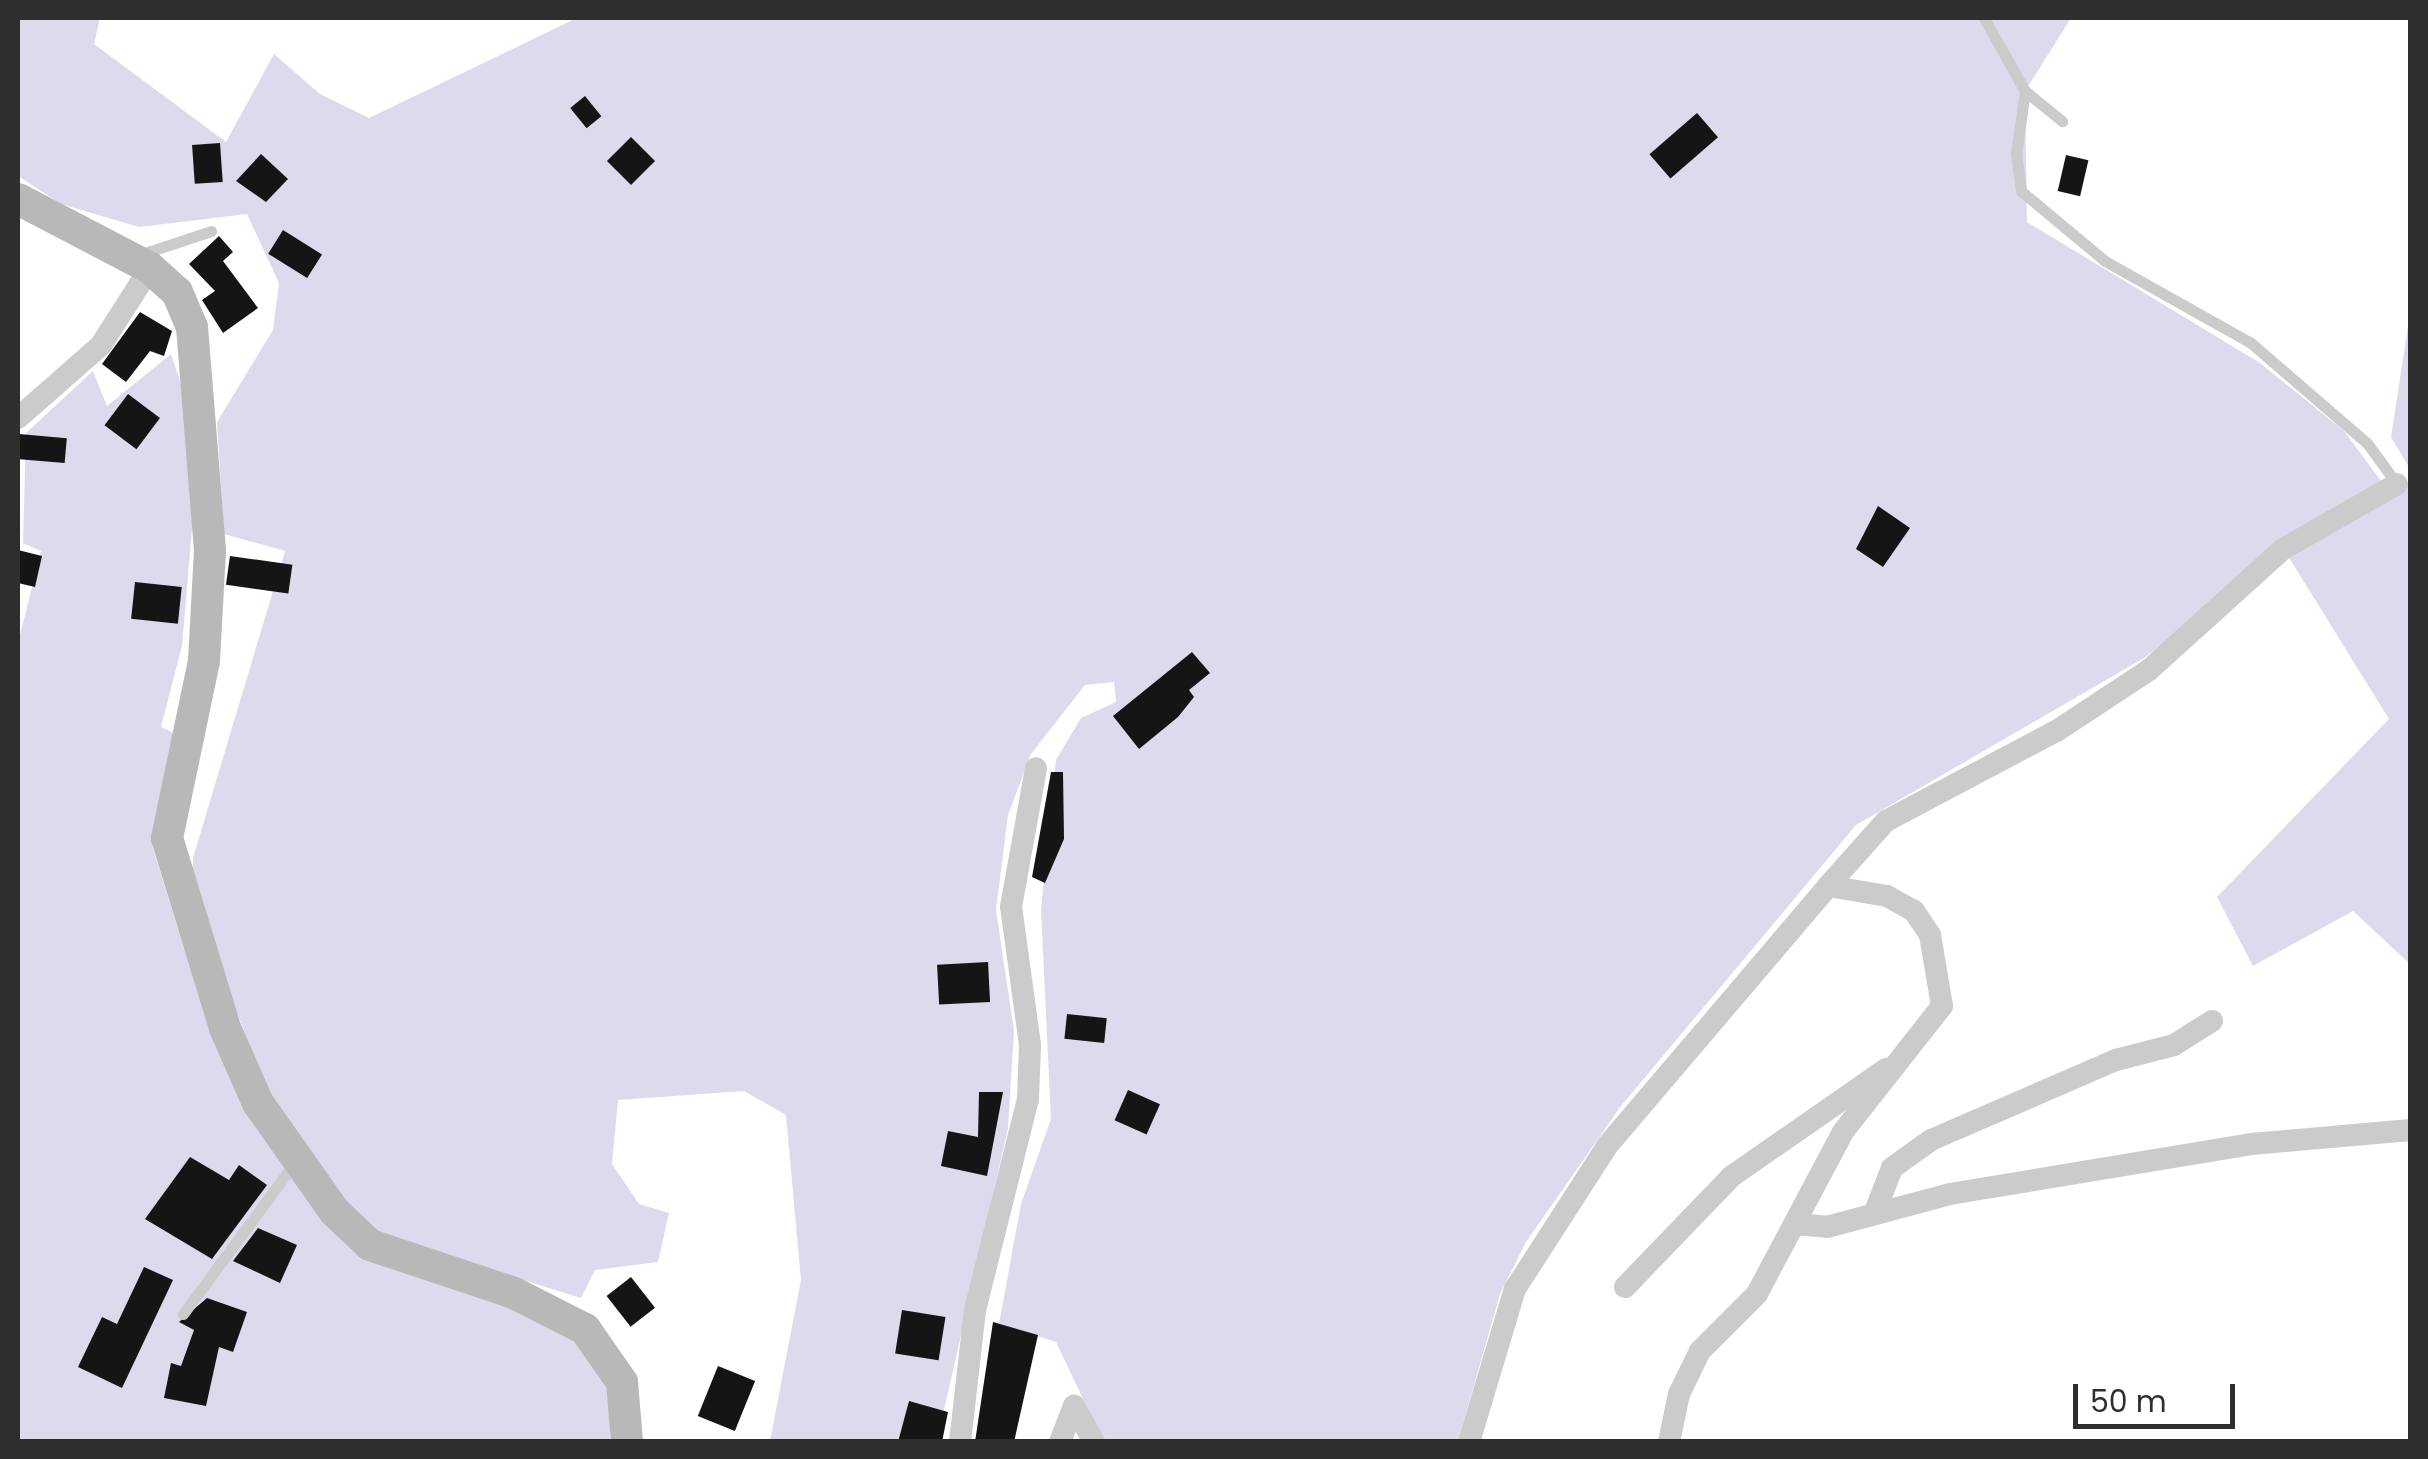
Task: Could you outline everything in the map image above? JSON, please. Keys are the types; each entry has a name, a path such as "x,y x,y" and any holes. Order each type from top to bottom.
{"street":[{"path":"18,199 141,263 177,292 192,327 210,550 200,688 170,808 172,870 224,1028 258,1104 296,1161 370,1245 514,1292 586,1328 622,1382 628,1442"},
{"path":"18,418 101,344 141,263"},
{"path":"1469,1442 1502,1323 1547,1229 1886,820 2119,690 2284,549 2397,484"},
{"path":"960,1442 975,1310 1028,1099 1030,1045 1010,907 1036,768"},
{"path":"1668,1442 1688,1370 1756,1294 1843,1132 1942,1006 1930,936 1914,911 1887,896 1828,886"},
{"path":"1874,1214 1892,1168 1931,1140 2116,1060 2174,1045 2212,1021"},
{"path":"1625,1287 1732,1176 1902,1059"},
{"path":"1795,1224 1827,1228 1874,1214 2251,1144 2410,1130"},
{"path":"1060,1442 1074,1406 1094,1442"}],"lane":[{"path":"1984,18 2025,91 2062,121"},
{"path":"2025,91 2016,154 2021,191 2105,261 2251,343 2368,443 2397,484"},
{"path":"141,263 211,231"},
{"path":"183,1314 296,1161"}],"shaded area":[{"path":"18,18 100,18 94,44 226,142 274,54 320,94 369,118 577,18 2071,18 2025,91 2027,222 2260,363 2344,431 2381,481 2410,482 2410,964 2353,911 2253,966 2217,897 2389,719 2283,548 2144,658 1856,825 1621,1106 1526,1242 1500,1294 1458,1441 1103,1441 1056,1342 999,1324 1021,1204 1051,1119 1041,909 1056,760 1081,718 1116,702 1114,682 1085,685 1031,754 1008,815 996,910 1014,1031 1008,1128 937,1441 770,1441 801,1280 786,1115 744,1091 618,1100 612,1164 639,1204 669,1213 658,1262 595,1270 581,1298 383,1236 349,1207 266,1088 193,898 193,858 285,551 224,534 217,422 273,330 279,283 247,214 139,227 61,204 18,176"},
{"path":"2410,313 2410,469 2391,437"},
{"path":"171,354 188,406 194,506 182,646 161,727 174,733 152,845 184,949 367,1258 518,1310 578,1343 611,1391 610,1441 18,1442 18,643 41,551 23,543 26,433 93,371 107,406"}],"building":[{"path":"585,96 601,116 587,128 570,108"},
{"path":"1697,113 1718,137 1670,178 1649,154"},
{"path":"631,137 655,161 631,185 607,161"},
{"path":"220,143 223,182 195,184 192,145"},
{"path":"261,154 288,179 266,202 236,181"},
{"path":"2066,155 2088,160 2080,196 2058,191"},
{"path":"283,230 322,254 307,278 268,254"},
{"path":"219,236 233,252 223,261 258,308 223,333 202,300 215,291 189,264"},
{"path":"140,312 172,331 164,356 150,351 126,382 102,364"},
{"path":"128,394 160,418 136,449 105,425"},
{"path":"19,434 67,438 65,463 18,459"},
{"path":"1878,506 1910,528 1883,567 1856,549"},
{"path":"18,550 42,556 35,587 18,583"},
{"path":"230,556 292,565 288,593 226,585"},
{"path":"135,582 182,587 178,624 131,619"},
{"path":"1192,652 1210,673 1189,690 1194,697 1178,717 1139,749 1113,716"},
{"path":"1051,772 1063,772 1064,839 1045,883 1032,877"},
{"path":"988,962 990,1002 939,1005 937,965"},
{"path":"1067,1014 1107,1018 1104,1043 1064,1039"},
{"path":"1128,1090 1160,1104 1147,1134 1115,1120"},
{"path":"979,1092 1003,1092 987,1176 941,1166 948,1131 978,1137"},
{"path":"190,1157 229,1180 239,1165 267,1185 212,1259 145,1219"},
{"path":"258,1228 297,1245 280,1283 233,1261"},
{"path":"144,1267 173,1280 122,1388 78,1367 102,1317 117,1324"},
{"path":"631,1277 655,1308 631,1327 607,1296"},
{"path":"207,1298 247,1312 233,1352 219,1347 206,1406 164,1398 171,1363 181,1366 194,1330 179,1322"},
{"path":"902,1310 945,1317 939,1360 895,1353"},
{"path":"993,1322 1038,1335 1014,1442 975,1442"},
{"path":"718,1366 755,1381 735,1431 698,1416"},
{"path":"909,1401 948,1412 942,1442 898,1442"}]}
